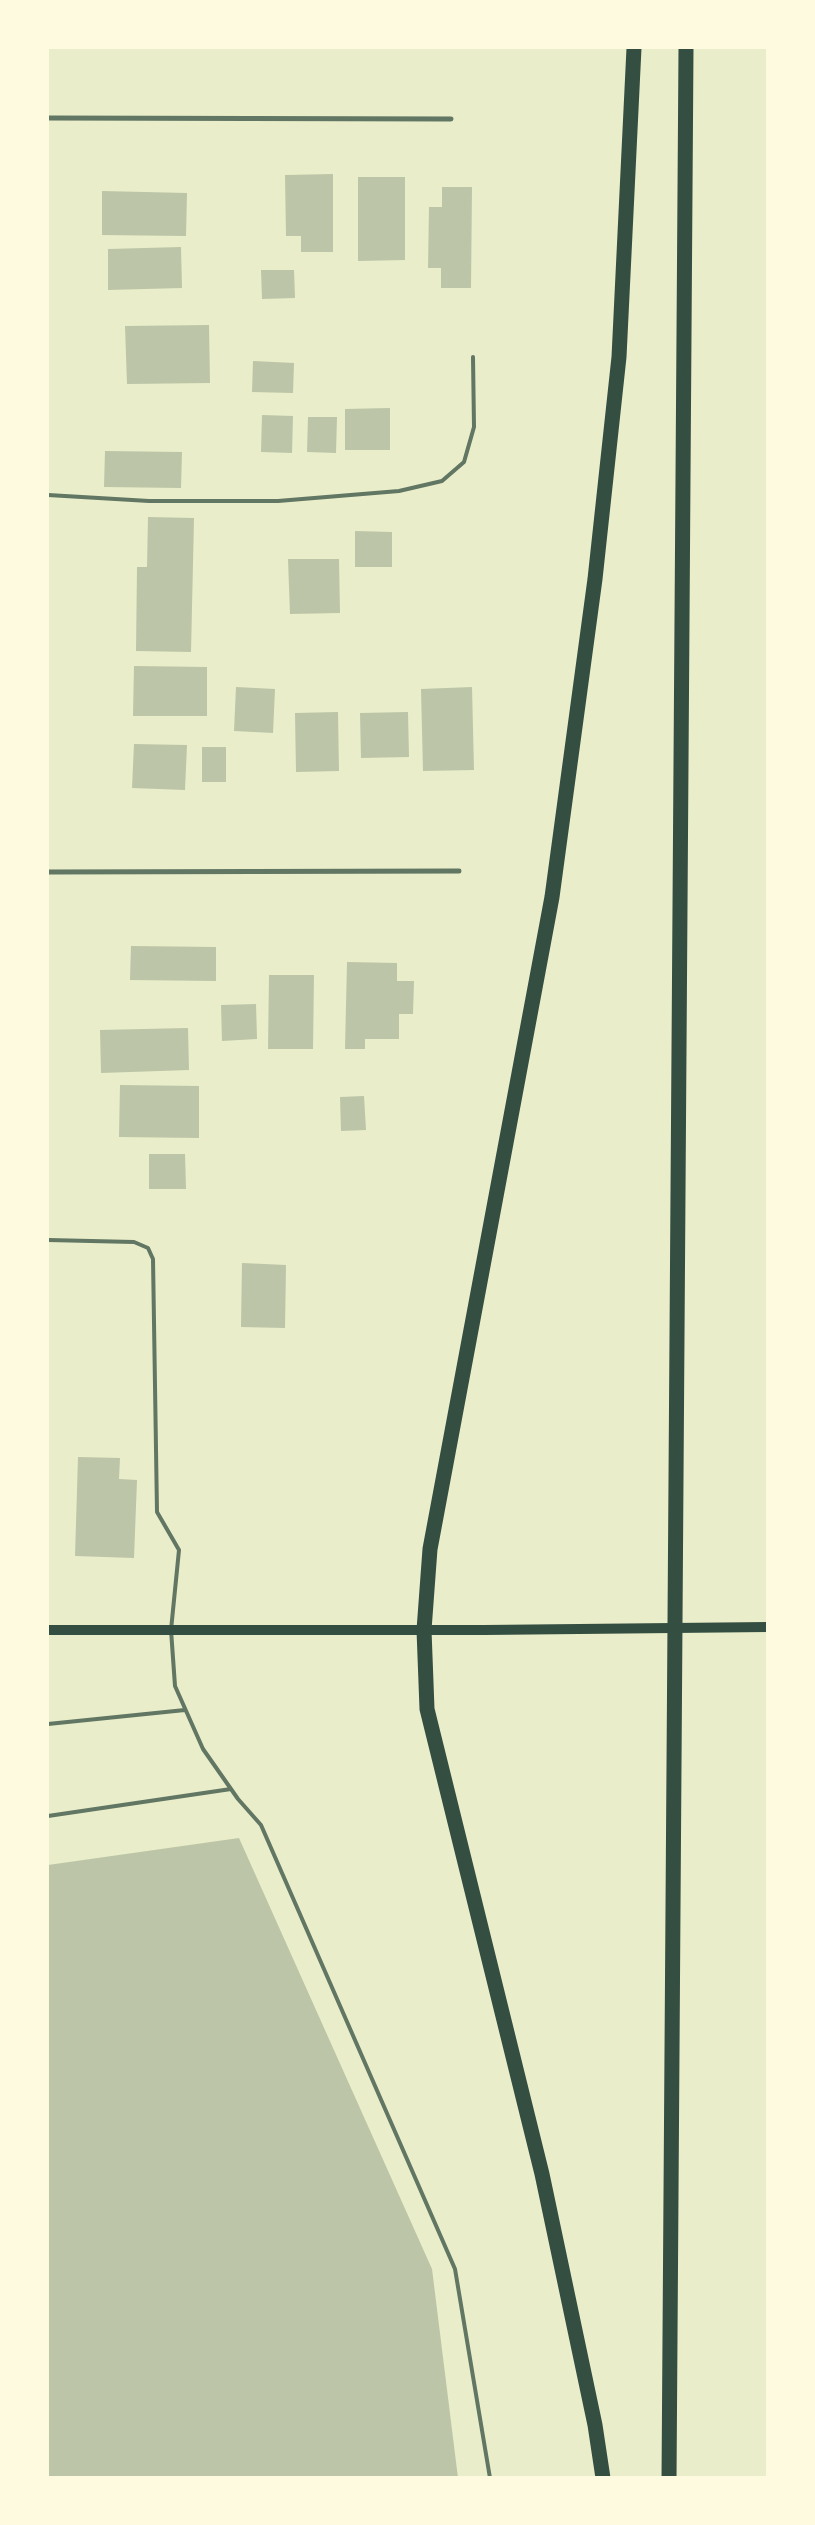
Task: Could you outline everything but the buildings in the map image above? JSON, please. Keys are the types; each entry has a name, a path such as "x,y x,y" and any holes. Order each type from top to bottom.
{"highway":[{"path":"603,2478 595,2425 542,2174 427,1709 424,1630 430,1549 552,897 594,588 618,358 634,48"},
{"path":"669,2478 686,48"}],"main road":[{"path":"48,1630 424,1630 768,1627"}],"street":[{"path":"48,118 451,119"},
{"path":"48,872 459,871"}],"lane":[{"path":"48,495 148,501 278,501 399,491 442,481 464,462 474,427 472,358"},
{"path":"48,1240 134,1242 148,1248 153,1258 157,1512 179,1550 171,1630 175,1686 203,1749 231,1789 261,1825 455,2269 490,2478"},
{"path":"48,1724 186,1710"},
{"path":"48,1816 231,1789"}]}
